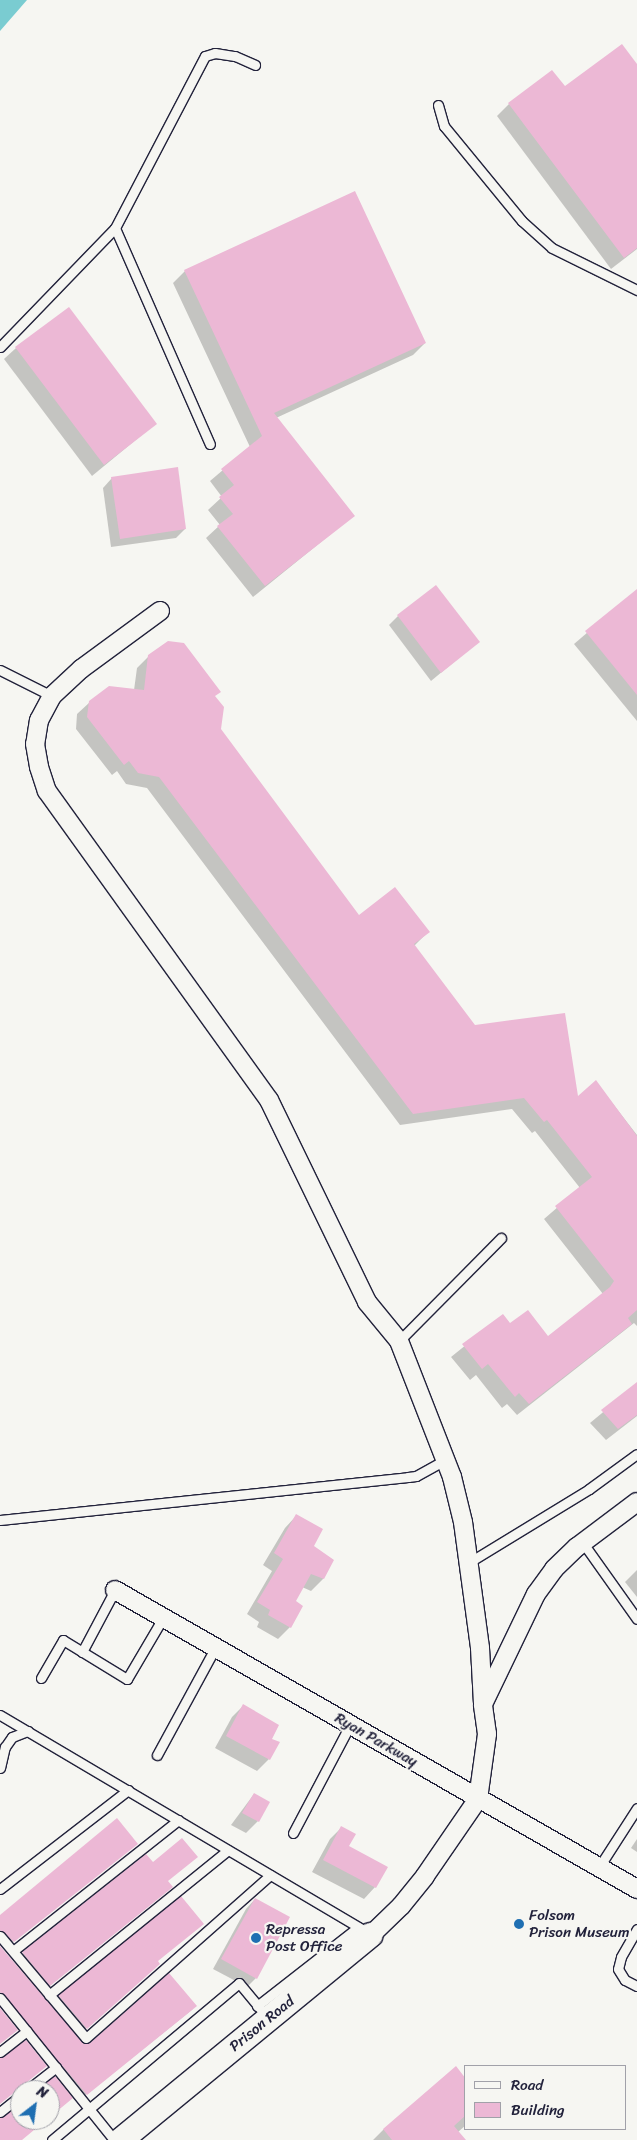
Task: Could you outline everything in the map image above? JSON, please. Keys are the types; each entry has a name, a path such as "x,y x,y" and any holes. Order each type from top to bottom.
{"street":[{"path":"160,611 81,669 52,696 39,720 35,744 47,791 269,1100 367,1302 399,1341 445,1460 463,1522 480,1648 483,1704 487,1734 478,1799"},
{"path":"483,1704 536,1594 554,1569 583,1542 637,1502"},
{"name":"Ryan Parkway","path":"115,1590 637,1889"},
{"name":"Prison Road","path":"122,2140 263,2013 365,1931 401,1906 478,1799"}],"lane":[{"path":"0,348 115,228 206,56 215,53 235,56 255,65"},
{"path":"438,105 444,126 522,221 552,248 637,290"},
{"path":"115,228 210,444"},
{"path":"0,670 52,696"},
{"path":"399,1341 501,1238"},
{"path":"468,1564 589,1490 637,1454"},
{"path":"0,1520 408,1478 445,1460"},
{"path":"583,1542 637,1619"},
{"path":"82,1652 115,1590"},
{"path":"41,1678 63,1640 127,1679 164,1618"},
{"path":"158,1755 215,1648"},
{"path":"0,1715 365,1931"},
{"path":"293,1833 350,1725"},
{"path":"0,1768 5,1747 12,1737 28,1731"},
{"path":"0,1889 128,1790"},
{"path":"599,1867 637,1808"},
{"path":"13,1951 178,1820"},
{"path":"49,1995 228,1850"},
{"path":"0,1936 86,2038 270,1875"},
{"path":"637,1928 621,1957 618,1969 625,1980 637,1986"},
{"path":"52,2140 239,1983 263,2013"},
{"path":"0,1998 114,2140"},
{"path":"0,2052 27,2032"},
{"path":"40,2080 56,2067"},
{"path":"0,2112 10,2104"}],"water":[{"path":"0,0 27,0 0,31"}],"building":[{"path":"622,44 637,64 637,248 624,258 508,103 552,70 565,86"},
{"path":"355,191 426,343 274,413 355,516 265,586 217,526 233,514 219,497 234,485 221,469 262,436 184,270"},
{"path":"69,307 157,424 104,465 15,347"},
{"path":"178,467 186,529 120,539 111,477"},
{"path":"436,585 480,642 441,673 397,615"},
{"path":"637,589 637,695 585,631"},
{"path":"168,641 184,643 221,692 215,696 224,707 221,729 359,915 395,887 430,932 414,944 475,1025 565,1013 578,1096 596,1080 637,1136 637,1310 628,1318 632,1324 529,1404 519,1393 515,1397 488,1364 482,1369 462,1344 503,1314 510,1323 528,1310 548,1336 610,1287 614,1281 555,1206 592,1177 547,1120 544,1122 524,1098 413,1114 159,777 138,773 129,761 124,765 87,717 89,701 109,686 144,690 148,655"},
{"path":"637,1382 637,1415 618,1429 601,1410"},
{"path":"296,1514 323,1529 314,1546 334,1560 324,1579 311,1574 296,1601 303,1606 291,1628 268,1615 270,1610 257,1602 283,1559 274,1553"},
{"path":"243,1704 279,1725 272,1739 280,1742 270,1760 226,1736"},
{"path":"254,1793 270,1802 259,1822 242,1813"},
{"path":"117,1818 138,1844 14,1942 0,1930 0,1915"},
{"path":"341,1826 356,1834 349,1846 388,1867 376,1888 323,1860"},
{"path":"182,1838 198,1857 168,1881 173,1887 50,1986 22,1952 146,1854 153,1862"},
{"path":"181,1896 204,1924 158,1961 160,1964 87,2029 58,1995"},
{"name":"Repressa Post Office","path":"255,1898 290,1917 257,1979 221,1959"},
{"path":"0,1946 84,2044 90,2043 169,1973 197,2006 87,2095 0,1992"},
{"path":"0,2008 18,2030 0,2044"},
{"path":"26,2040 47,2066 30,2080 10,2080 10,2096 0,2104 0,2058"},
{"path":"456,2066 464,2076 464,2117 454,2126 466,2140 392,2140 383,2129"},
{"path":"55,2076 58,2080 50,2080"},
{"path":"60,2082 73,2098 60,2109"},
{"path":"10,2111 10,2130 34,2130 22,2140 0,2140 0,2118"}],"place":[{"name":"Folsom Prison Museum","path":"519,1924"},
{"name":"Repressa Post Office","path":"256,1938"}]}
